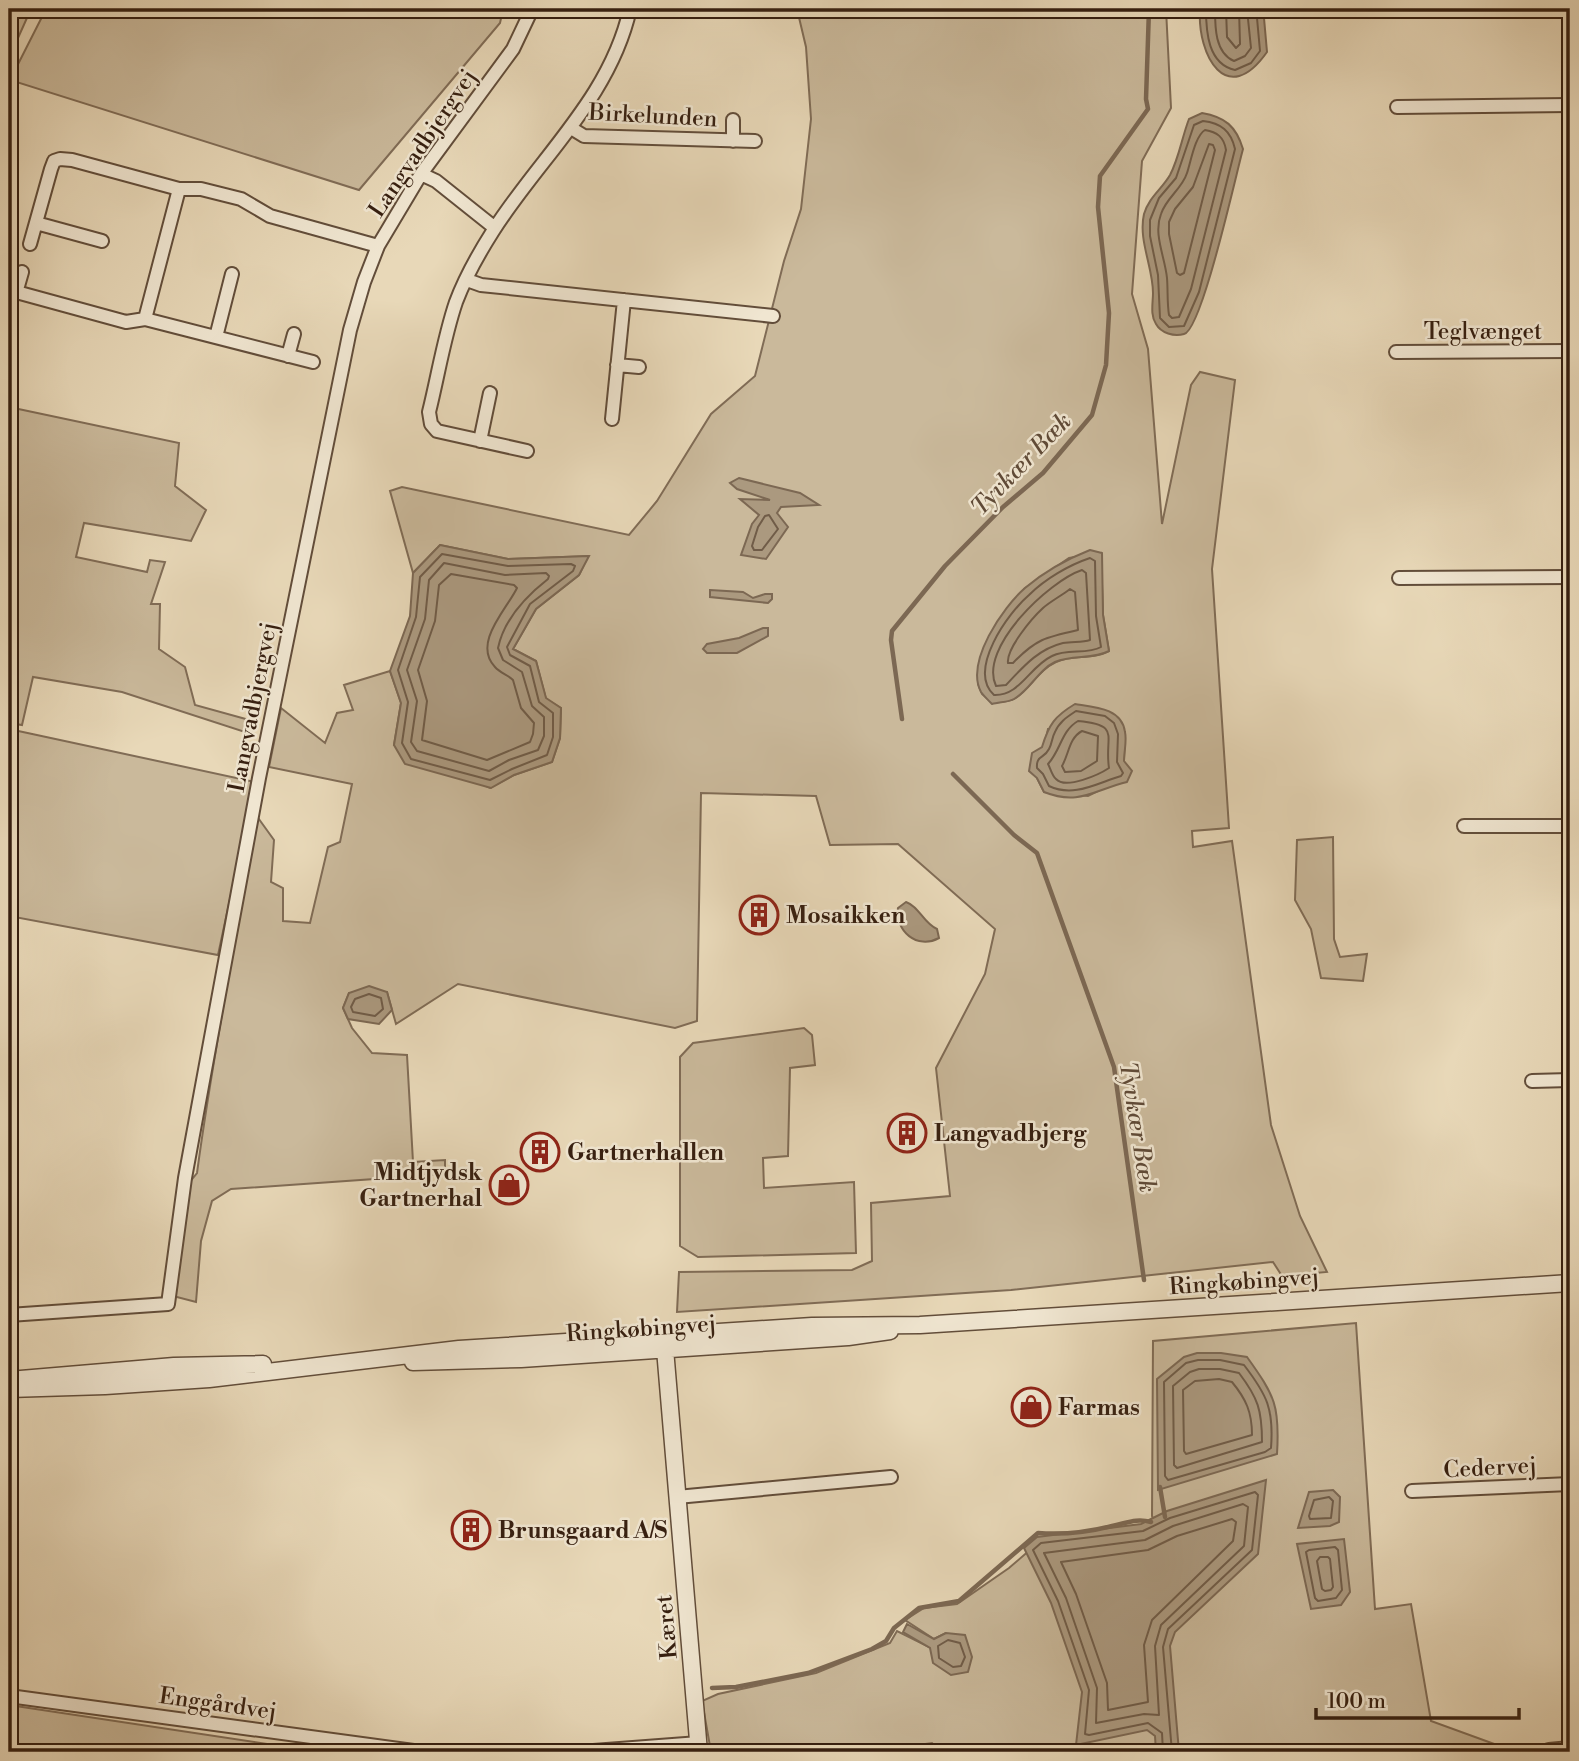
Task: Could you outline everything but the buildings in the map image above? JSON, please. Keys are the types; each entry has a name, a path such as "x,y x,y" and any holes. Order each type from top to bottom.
{"street":[{"name":"Langvadbjergvej","path":"9,1315 168,1304 185,1178 259,778 350,330 378,246 421,174 513,49 532,9"},
{"name":"Birkelunden","path":"527,451 437,431 431,424 429,412 454,309 478,256 495,228 584,110 609,67 630,9"},
{"path":"1397,107 1570,106"},
{"name":"Birkelunden","path":"733,120 733,141"},
{"name":"Birkelunden","path":"571,128 584,136 755,141"},
{"path":"30,244 51,169 54,161 60,159 179,189 201,189 241,199 270,216 378,246"},
{"path":"421,174 436,181 495,228"},
{"path":"145,319 179,189"},
{"path":"36,223 102,241"},
{"path":"22,272 13,292 126,322 145,319 313,362"},
{"path":"216,337 232,274"},
{"path":"467,280 481,285 774,316"},
{"path":"612,419 624,300"},
{"path":"288,356 294,334"},
{"name":"Teglvænget","path":"1396,352 1570,351"},
{"path":"617,365 639,367"},
{"path":"480,441 490,393"},
{"path":"1399,579 1570,577"},
{"path":"1464,826 1570,825"},
{"path":"1532,1081 1570,1080"},
{"name":"Ringkøbingvej","path":"9,1380 174,1366 365,1362 459,1349 825,1325 920,1325 1570,1283"},
{"name":"Ringkøbingvej","path":"365,1362 443,1363 848,1337 920,1325"},
{"name":"Kæret","path":"665,1349 699,1747"},
{"name":"Ringkøbingvej","path":"9,1389 196,1380 318,1365"},
{"path":"677,1497 891,1477"},
{"name":"Cedervej","path":"1412,1491 1570,1484"},
{"name":"Enggårdvej","path":"9,1696 421,1752"},
{"path":"580,1752 699,1747"},
{"path":"1549,1750 1570,1748"}],"shaded area":[{"path":"9,9 31,9 9,58"},
{"path":"46,9 503,9 500,23 359,190 10,80"},
{"path":"797,9 1166,9 1171,108 1142,161 1132,294 1148,349 1162,524 1191,385 1200,372 1235,380 1212,569 1229,828 1192,831 1193,847 1232,841 1271,1125 1300,1216 1327,1272 1282,1276 1273,1262 1011,1290 677,1312 679,1272 852,1270 872,1261 871,1203 950,1196 936,1068 985,974 995,929 898,844 830,845 816,796 701,793 697,1021 675,1028 458,984 396,1024 387,992 349,993 343,1008 352,1028 372,1053 407,1055 413,1162 445,1160 445,1174 231,1189 212,1201 201,1241 196,1302 173,1296 189,1183 197,1173 256,815 274,840 271,882 283,888 283,921 310,923 328,847 340,842 352,784 269,767 281,708 325,743 337,713 353,710 344,685 390,671 401,703 394,745 490,788 514,775 552,762 560,738 561,708 546,699 536,661 513,649 536,609 579,575 588,556 508,559 440,545 413,573 390,491 402,487 629,535 657,501 711,414 755,376 784,261 801,209 811,119 806,47","holes":["1101,553 1103,615 1109,651 1056,662 1014,699 992,703 982,694 978,684 1024,589 1069,558","1048,729 1125,732 1124,761 1106,787 1088,796 1044,792 1037,778"]},
{"path":"9,407 179,443 175,486 206,510 191,541 84,523 76,557 147,572 150,560 165,562 151,604 160,604 159,649 185,667 195,705 253,721 251,734 122,692 33,677 22,725 9,723"},
{"path":"9,729 255,782 218,955 9,916"},
{"path":"1333,837 1334,939 1340,957 1367,954 1363,981 1321,978 1311,929 1295,900 1297,840"},
{"path":"804,1028 812,1035 815,1065 790,1068 788,1156 763,1158 764,1188 854,1182 856,1253 698,1257 680,1246 680,1057 693,1043"},
{"path":"1356,1323 1375,1609 1411,1604 1431,1721 1508,1749 1452,1752 941,1752 932,1743 867,1752 711,1752 702,1701 718,1694 816,1673 890,1643 897,1631 931,1648 946,1633 934,1639 905,1620 924,1608 957,1604 1009,1568 1038,1543 1157,1528 1152,1516 1153,1341"},
{"path":"9,1705 320,1752 9,1752"}],"water":[{"path":"1200,9 1266,9 1264,18 1267,52 1253,68 1239,76 1227,76 1217,70 1204,44"},
{"path":"1202,113 1229,124 1243,149 1218,249 1200,307 1184,334 1172,335 1158,327 1153,317 1152,283 1143,234 1144,214 1173,168 1189,119"},
{"path":"739,478 800,493 819,505 781,507 777,513 788,527 766,559 741,555 752,524 759,515 740,499 770,500 737,489 730,483"},
{"path":"440,545 508,559 589,556 579,575 536,609 513,649 536,661 546,698 561,708 560,738 552,762 514,775 491,788 405,764 394,745 401,703 390,671 410,616 413,573"},
{"path":"1090,550 1102,553 1103,615 1109,651 1055,662 1014,699 992,704 981,692 977,680 982,651 997,621 1032,582 1056,566"},
{"path":"710,590 743,592 753,598 772,594 772,599 768,603 710,597"},
{"path":"768,628 768,636 737,653 707,653 703,649 707,644 739,638"},
{"path":"1075,704 1106,710 1119,718 1126,735 1124,761 1132,771 1127,782 1077,797 1056,796 1044,792 1037,778 1029,771 1032,753 1042,747 1050,726"},
{"path":"906,902 915,907 928,923 937,929 939,938 923,942 904,931 900,924 898,908"},
{"path":"369,986 387,992 392,1010 379,1024 348,1019 343,1008 349,993"},
{"path":"1197,1353 1247,1357 1274,1402 1278,1424 1277,1454 1158,1490 1157,1379 1184,1357"},
{"path":"1266,1480 1258,1554 1175,1632 1170,1646 1179,1752 1156,1752 1155,1736 1147,1730 1076,1745 1082,1692 1051,1603 1024,1548 1037,1537 1141,1524 1167,1511"},
{"path":"1333,1490 1340,1497 1339,1522 1330,1526 1298,1528 1309,1492"},
{"path":"1344,1539 1350,1592 1341,1605 1311,1609 1297,1544"},
{"path":"907,1624 934,1639 946,1633 965,1635 972,1657 968,1672 951,1675 933,1663 930,1648 903,1632"}],"waterway":[{"name":"Tyvkær Bæk","path":"902,719 892,631 945,566 1003,507 1043,473 1092,415 1106,365 1109,313 1098,207 1100,176 1148,109 1149,9"},
{"name":"Tyvkær Bæk","path":"953,774 1014,835 1037,853 1114,1067 1144,1280"},
{"name":"Tyvkær Bæk","path":"1160,1487 1165,1517"},
{"path":"712,1688 736,1687 808,1673 872,1649 886,1641 894,1628 919,1608 959,1601 1038,1533 1057,1534 1136,1521 1151,1522"},
{"path":"9,1750 89,1749 117,1752"},
{"path":"150,1752 175,1752"}],"place":[{"name":"Mosaikken","path":"759,915"},
{"name":"Langvadbjerg","path":"907,1133"},
{"name":"Gartnerhallen","path":"540,1152"},
{"name":"Midtjydsk Gartnerhal","path":"509,1185"},
{"name":"Farmas","path":"1031,1407"},
{"name":"Brunsgaard A/S","path":"471,1530"}]}
